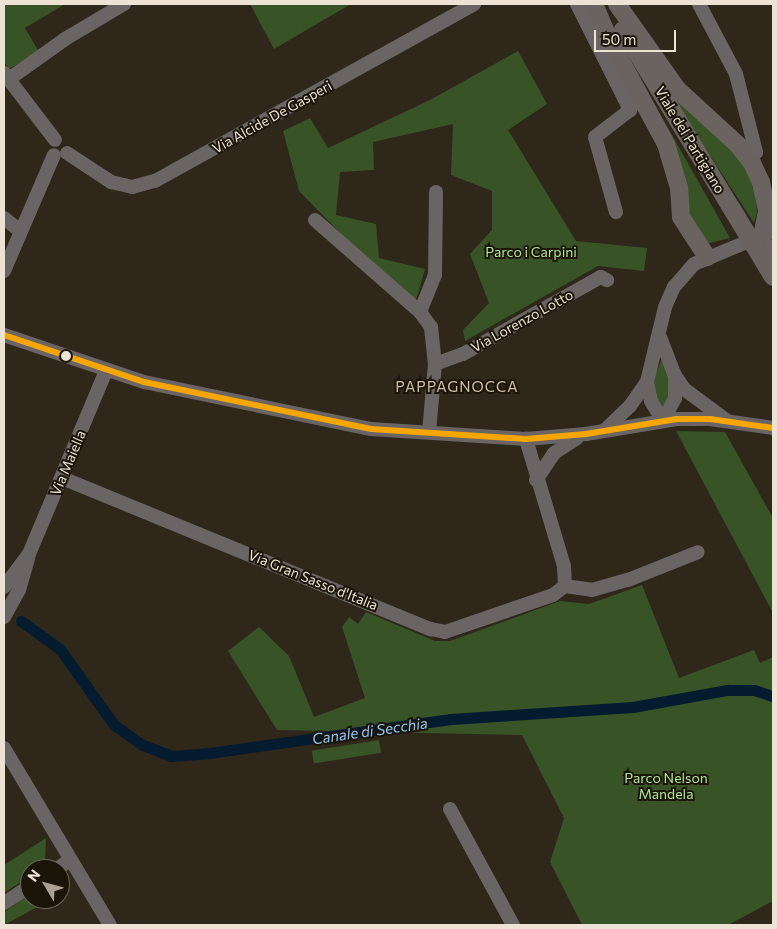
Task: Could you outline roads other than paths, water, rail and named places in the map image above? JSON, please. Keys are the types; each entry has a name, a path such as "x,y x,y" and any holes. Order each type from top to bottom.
{"main road":[{"path":"594,4 607,35 666,144 679,188 681,217 707,258"},
{"name":"Viale del Partigiano","path":"606,4 773,277"},
{"path":"617,4 678,90 738,145 752,163 769,203 768,234"}],"street":[{"path":"6,76 124,4"},
{"name":"Via Alcide De Gasperi","path":"6,76 55,140 66,142 61,154 105,180 126,186 149,183 474,4"},
{"path":"577,4 630,110 595,137 616,212"},
{"path":"699,4 736,74 739,101 756,152"},
{"path":"4,271 20,231 61,154"},
{"path":"420,312 435,275 436,192"},
{"path":"4,218 20,231"},
{"path":"316,220 420,312 434,335 435,364 429,432"},
{"path":"605,430 630,406 647,382 660,337 665,307 674,287 687,270 707,258 768,234 773,256"},
{"name":"Via Lorenzo Lotto","path":"435,364 463,354 601,277 607,280"},
{"path":"4,335 106,371 331,422 371,429 526,439 586,434 663,420 729,422 773,428"},
{"path":"660,337 674,374 675,398 663,420"},
{"name":"Via Maiella","path":"4,617 19,590 29,554 106,371"},
{"path":"674,374 696,400 729,422"},
{"path":"647,382 651,401 663,420"},
{"path":"536,480 554,453 586,434"},
{"path":"526,439 536,480 564,566 565,586 592,590 628,580 698,552"},
{"name":"Via Gran Sasso d'Italia","path":"62,478 431,629 445,632 457,629 553,595 565,586"},
{"name":"Via Maiella","path":"4,587 29,554"},
{"path":"4,748 69,859"},
{"path":"450,809 513,925"},
{"path":"70,860 110,925"},
{"path":"4,904 20,893"}],"waterway":[{"name":"Canale di Secchia","path":"21,621 60,649 114,725 143,745 171,756 202,754 451,719 633,707 727,690 754,690 773,696"}],"district":[{"name":"PAPPAGNOCCA","path":"457,387"}],"park label":[{"name":"Parco i Carpini","path":"531,252"},
{"name":"Parco Nelson Mandela","path":"666,786"}]}
